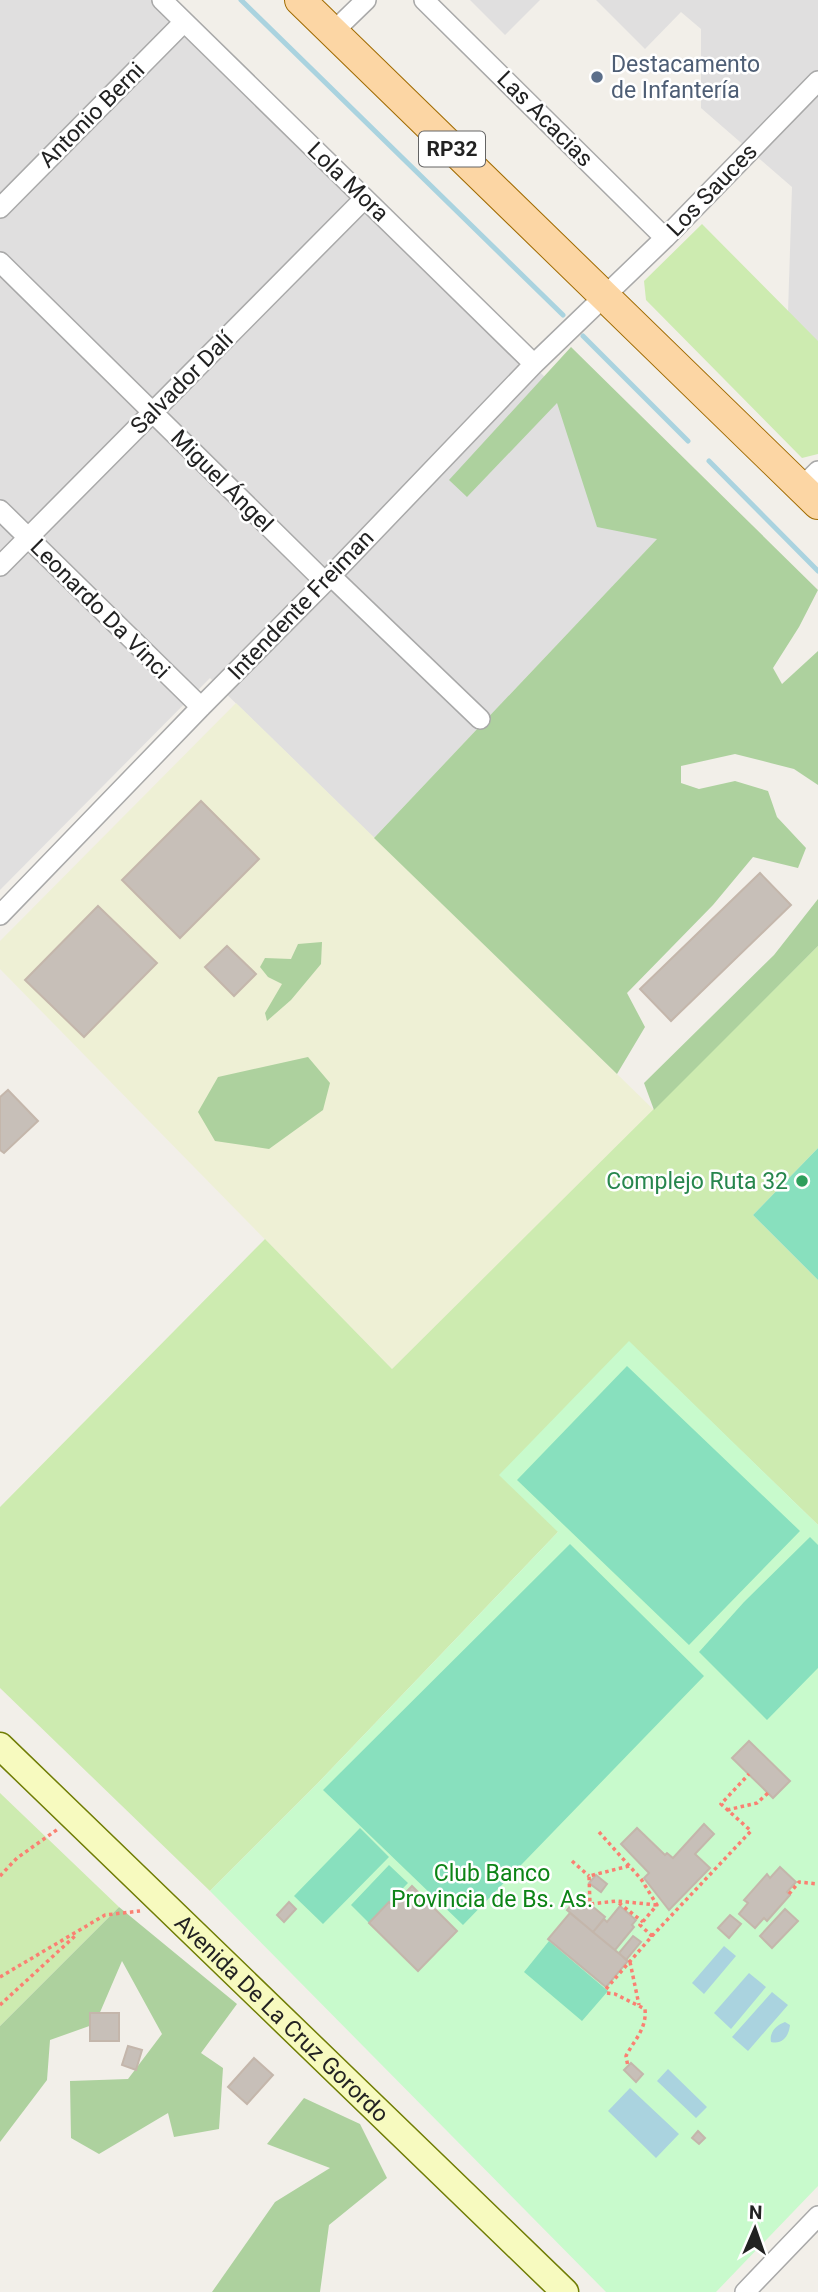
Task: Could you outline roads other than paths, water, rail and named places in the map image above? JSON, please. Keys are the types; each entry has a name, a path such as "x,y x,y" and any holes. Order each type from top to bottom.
{"main road":[{"name":"RP32","path":"300,0 605,298 813,487"},
{"name":"Avenida De La Cruz Gorordo","path":"0,1746 565,2292"}],"street":[{"name":"Lola Mora","path":"162,0 534,364"},
{"path":"333,32 366,0"},
{"name":"Las Acacias","path":"424,0 665,239"},
{"name":"Antonio Berni","path":"0,208 184,22"},
{"name":"Los Sauces","path":"605,298 818,81"},
{"name":"Salvador Dalí","path":"0,566 364,199"},
{"name":"Miguel Ángel","path":"0,262 328,579 480,719"},
{"name":"Intendente Freiman","path":"0,914 534,364 605,298"},
{"name":"Leonardo Da Vinci","path":"0,510 201,708"},
{"path":"745,2292 818,2216"}],"water":[{"path":"724,1946 736,1956 704,1994 692,1983"},
{"path":"749,1973 766,1987 731,2029 714,2013"},
{"path":"772,1992 788,2005 748,2051 732,2037"},
{"path":"785,2022 790,2025 787,2036 782,2041 771,2042 774,2030"},
{"path":"668,2069 707,2107 696,2118 657,2081"},
{"path":"630,2088 679,2134 656,2158 608,2111"}],"waterway":[{"path":"241,0 563,315"},
{"path":"583,336 688,441"},
{"path":"709,461 818,571"}],"place":[{"name":"Destacamento de Infantería","path":"597,77"},
{"name":"Complejo Ruta 32","path":"802,1181"}],"park label":[{"name":"Club Banco Provincia de Bs. As.","path":"492,1886"}]}
